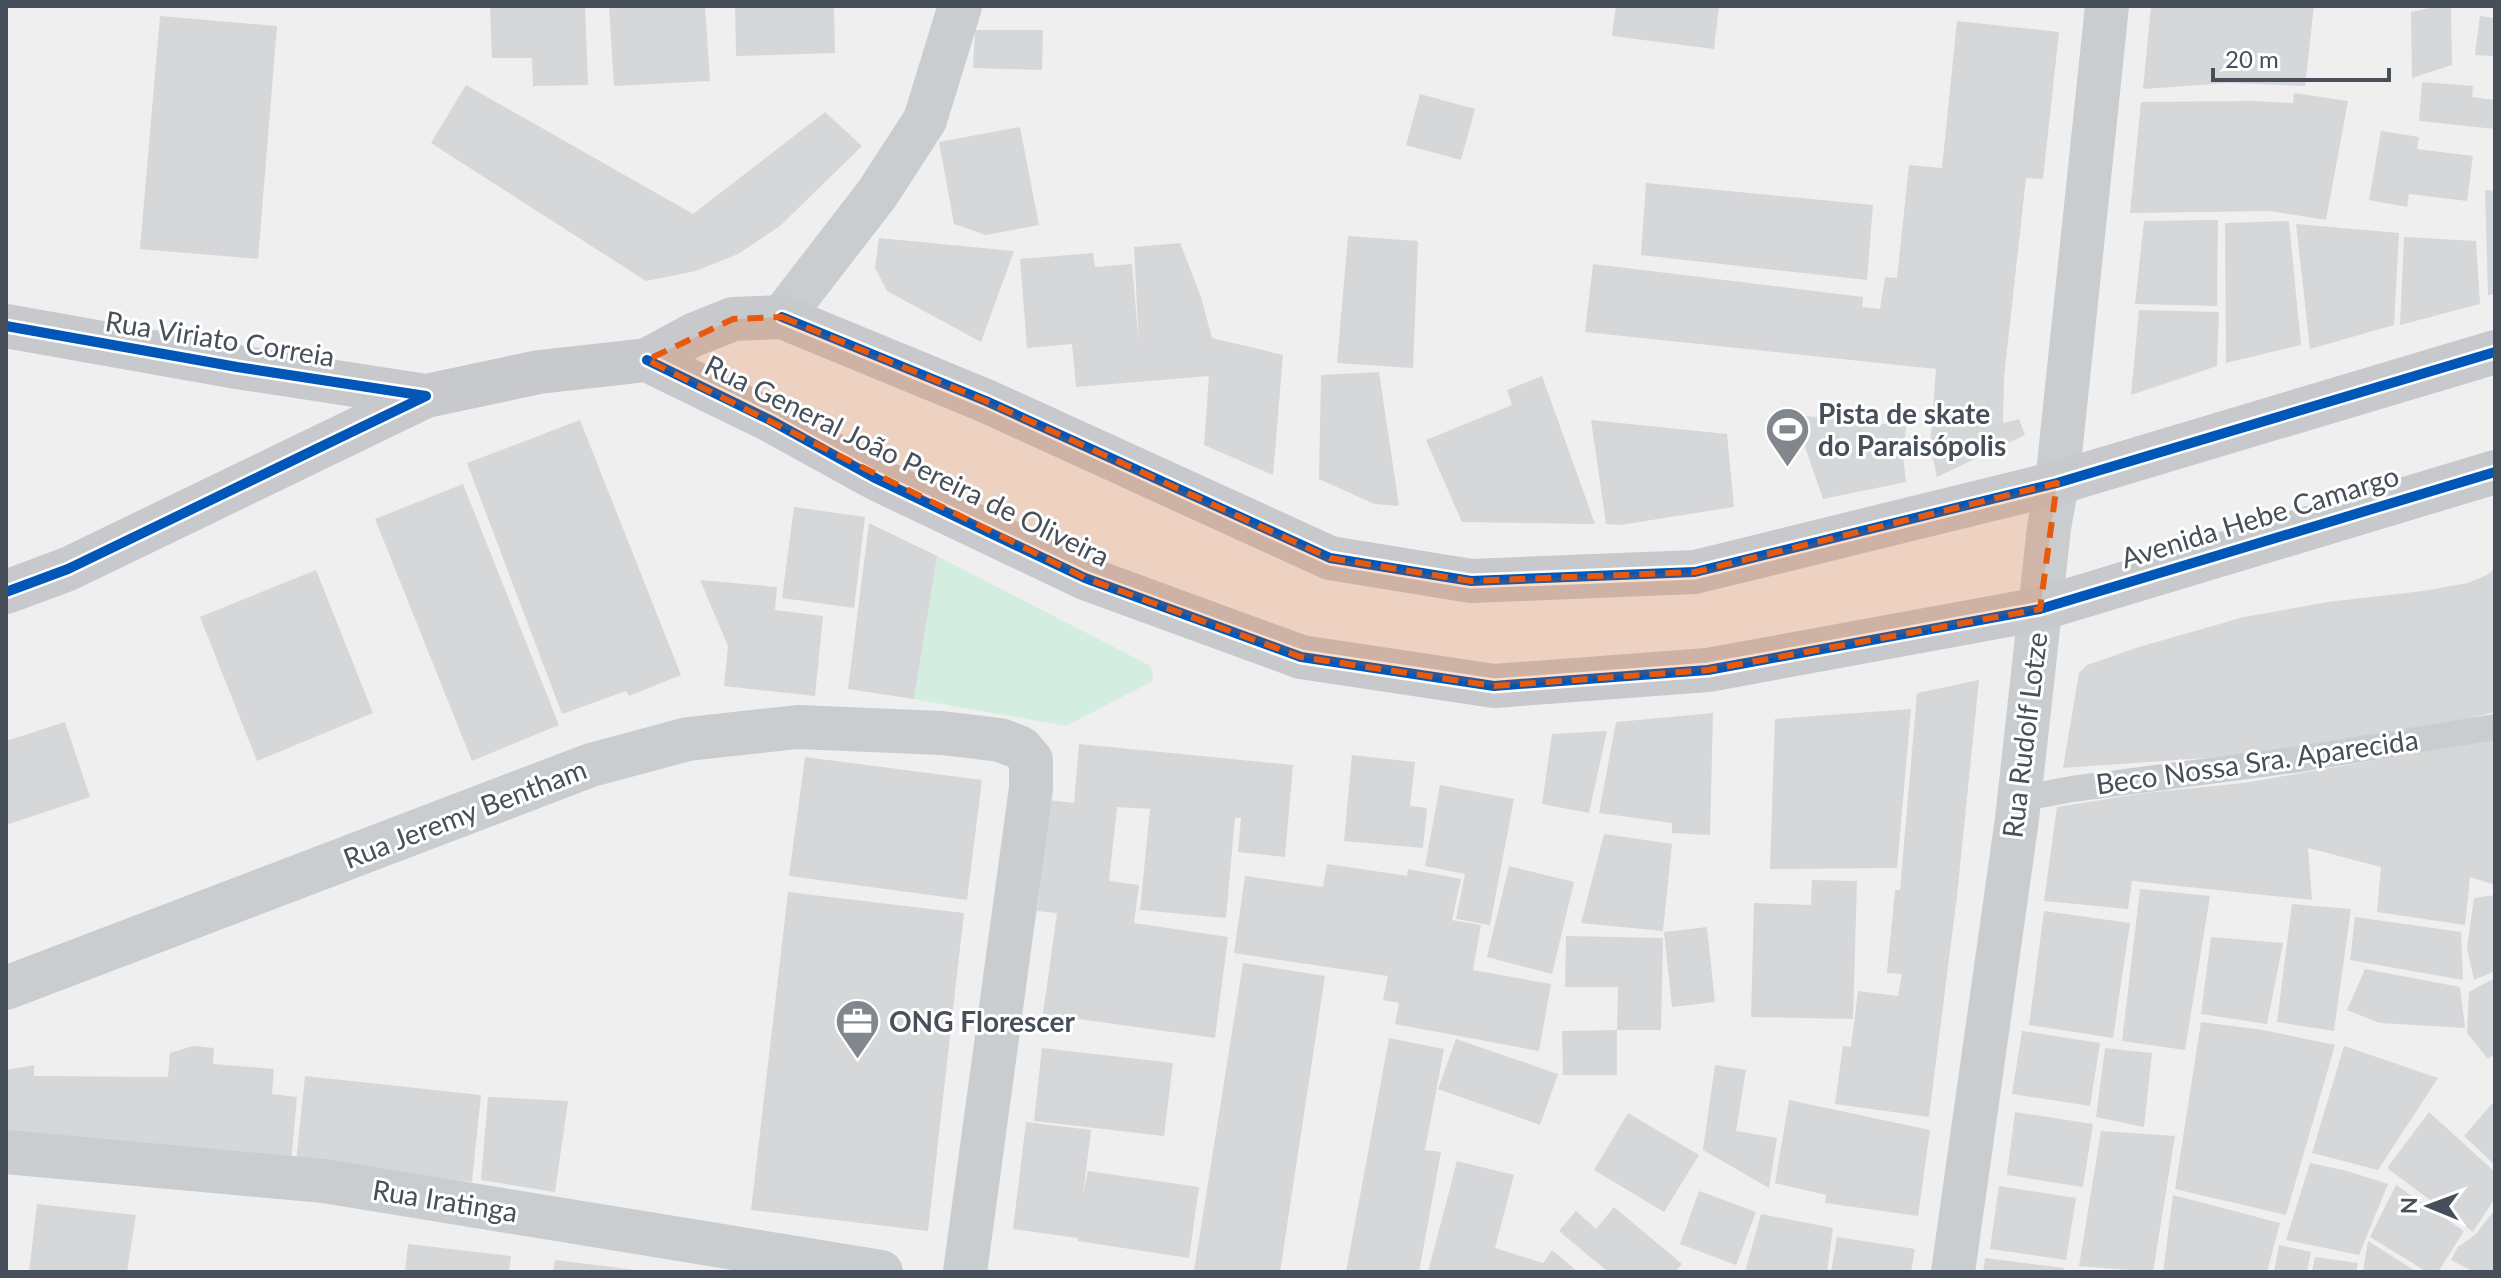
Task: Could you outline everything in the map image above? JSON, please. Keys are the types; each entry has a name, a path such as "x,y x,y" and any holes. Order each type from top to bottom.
{"main road":[{"name":"Rua Viriato Correia","path":"6,326 237,367 426,396 539,372 647,360 693,335 733,319 782,317"},
{"path":"782,317 986,401 1330,558 1471,581 1695,572 2057,483 2495,352"},
{"name":"Rua General João Pereira de Oliveira","path":"647,360 770,420 877,479 1085,578 1301,657 1494,686 1708,670 2040,609"},
{"path":"6,592 68,569 426,396"},
{"name":"Avenida Hebe Camargo","path":"2040,609 2495,472"}],"street":[{"path":"782,317 877,194 925,120 960,6"},
{"name":"Rua Rudolf Lotze","path":"1953,1272 2019,799 2057,483 2107,6"},
{"name":"Rua Jeremy Bentham","path":"6,988 591,765 688,739 798,727 942,733 1014,744 1027,754 1032,768 965,1272"},
{"name":"Rua Iratinga","path":"6,1152 324,1181 881,1272"}],"lane":[{"name":"Beco Nossa Sra. Aparecida","path":"2019,799 2072,789 2300,759 2495,727"}],"highlighted area":[{"path":"782,317 986,401 1330,558 1471,581 1695,572 2057,483 2040,609 1708,670 1494,686 1301,657 1085,578 647,360 733,319"}],"green space":[{"path":"937,556 1145,663 1152,671 1151,682 1066,726 914,699"}],"building":[{"path":"490,6 585,6 588,85 533,86 532,58 492,58"},
{"path":"609,6 705,6 710,81 614,86"},
{"path":"735,6 834,6 835,53 736,56"},
{"path":"1616,6 1719,6 1714,49 1612,36"},
{"path":"2151,6 2314,6 2305,86 2228,83 2143,89"},
{"path":"2451,6 2452,65 2412,78 2411,12"},
{"path":"160,16 277,26 258,259 140,249"},
{"path":"2480,16 2495,18 2495,56 2475,55"},
{"path":"1957,21 2059,32 2043,179 2026,178 2004,377 2003,423 2019,419 2025,435 1937,477 1930,445 1936,369 1585,332 1593,264 1863,297 1862,307 1880,309 1885,277 1897,278 1909,165 1942,168"},
{"path":"975,30 1043,30 1042,70 973,68"},
{"path":"2422,82 2473,86 2472,97 2495,100 2495,129 2419,121"},
{"path":"466,85 693,214 825,112 862,146 780,226 738,254 696,271 646,281 431,143"},
{"path":"2294,93 2348,101 2326,220 2270,211 2130,213 2141,102 2293,103"},
{"path":"1420,94 1475,109 1461,160 1406,145"},
{"path":"1020,127 1039,225 986,235 954,224 939,142"},
{"path":"2381,131 2419,137 2417,149 2473,156 2467,201 2409,194 2407,207 2369,200"},
{"path":"1646,183 1873,205 1867,280 1641,255"},
{"path":"2485,190 2495,191 2495,294 2488,295"},
{"path":"2218,220 2217,306 2135,304 2144,221"},
{"path":"2289,221 2301,345 2226,363 2225,223"},
{"path":"2296,224 2399,233 2394,325 2310,349"},
{"path":"1348,236 1418,241 1413,368 1337,363"},
{"path":"2404,237 2476,241 2480,304 2400,325"},
{"path":"879,238 1014,251 981,342 887,291 875,268"},
{"path":"1180,243 1201,297 1212,338 1283,355 1273,475 1204,445 1209,376 1076,387 1072,344 1027,348 1020,259 1093,253 1095,267 1132,264 1139,346 1134,247"},
{"path":"2139,310 2219,312 2217,366 2131,395"},
{"path":"1379,372 1399,506 1374,504 1319,479 1321,375"},
{"path":"1542,376 1595,524 1462,522 1426,440 1512,405 1507,390"},
{"path":"1806,416 1906,426 1903,455 1906,482 1823,499 1804,444"},
{"path":"580,420 681,675 629,696 626,691 562,714 467,463"},
{"path":"1591,420 1727,434 1734,507 1620,525 1606,524"},
{"path":"463,484 559,725 472,761 375,519"},
{"path":"794,507 865,517 854,608 782,598"},
{"path":"869,523 937,556 914,699 848,689"},
{"path":"2495,568 2495,712 2435,727 2262,754 2063,768 2079,673 2087,665 2244,617 2468,583"},
{"path":"316,570 373,713 257,761 200,617"},
{"path":"700,580 777,587 775,610 823,616 815,696 724,686 728,646"},
{"path":"1979,680 1957,896 1929,1117 1835,1104 1843,1046 1851,1047 1858,991 1898,996 1902,974 1887,973 1895,890 1900,890 1917,693"},
{"path":"1911,709 1897,868 1770,869 1775,719"},
{"path":"1713,713 1710,835 1672,833 1672,823 1599,813 1616,722"},
{"path":"65,722 90,797 6,825 6,741"},
{"path":"1607,731 1589,813 1542,804 1552,734"},
{"path":"2495,739 2495,885 2470,877 2465,925 2377,912 2381,867 2308,848 2312,900 2132,881 2128,909 2044,901 2057,807 2145,793 2244,783"},
{"path":"1079,744 1293,765 1285,857 1238,852 1241,818 1235,818 1226,918 1140,910 1150,809 1117,807 1109,881 1139,885 1134,923 1228,937 1215,1038 1043,1014 1057,913 1037,911 1049,800 1074,803"},
{"path":"1352,755 1415,762 1410,806 1427,808 1423,848 1344,841"},
{"path":"805,757 982,780 967,900 789,876"},
{"path":"1440,785 1514,799 1490,925 1456,919 1465,874 1425,866"},
{"path":"1604,834 1672,844 1663,931 1581,923"},
{"path":"1327,864 1407,876 1408,869 1461,879 1452,920 1481,925 1473,970 1551,984 1539,1051 1395,1024 1399,1003 1383,1000 1388,976 1234,953 1245,876 1323,887"},
{"path":"1509,866 1574,882 1552,974 1487,957"},
{"path":"1812,880 1857,881 1853,1019 1751,1017 1754,903 1811,905"},
{"path":"2140,889 2210,896 2185,1050 2122,1041"},
{"name":"ONG Florescer","path":"788,892 964,913 928,1231 751,1210"},
{"path":"2495,895 2495,971 2474,980 2467,948 2474,898"},
{"path":"2292,904 2351,909 2334,1031 2277,1022"},
{"path":"2044,911 2130,923 2113,1038 2029,1025"},
{"path":"2355,917 2461,932 2463,980 2350,960"},
{"path":"1707,927 1715,1002 1672,1007 1664,932"},
{"path":"1566,936 1663,938 1661,1030 1617,1030 1618,987 1565,987"},
{"path":"2211,937 2283,943 2267,1024 2201,1014"},
{"path":"1243,963 1325,976 1280,1272 1199,1272 1194,1271"},
{"path":"2365,969 2460,987 2465,1028 2380,1023 2347,1010"},
{"path":"2495,978 2495,1054 2488,1059 2467,1033 2469,992"},
{"path":"2201,1022 2263,1030 2335,1045 2286,1215 2175,1189"},
{"path":"1617,1030 1617,1075 1563,1075 1562,1031"},
{"path":"2022,1031 2100,1043 2090,1106 2012,1094"},
{"path":"1389,1038 1444,1049 1425,1150 1441,1152 1419,1272 1346,1272"},
{"path":"1456,1039 1558,1074 1540,1125 1438,1089"},
{"path":"193,1046 214,1048 213,1064 274,1069 272,1094 297,1097 291,1163 6,1136 6,1070 34,1065 34,1076 168,1077 170,1053"},
{"path":"2344,1046 2438,1078 2378,1170 2312,1153"},
{"path":"1042,1048 1173,1063 1164,1136 1034,1121"},
{"path":"2105,1048 2152,1053 2144,1127 2096,1117"},
{"path":"1715,1065 1746,1070 1736,1131 1777,1138 1769,1188 1703,1150"},
{"path":"305,1076 481,1095 472,1182 296,1162"},
{"path":"488,1097 568,1101 555,1192 481,1180"},
{"path":"1789,1100 1930,1130 1918,1216 1825,1203 1826,1195 1775,1183"},
{"path":"2495,1100 2495,1165 2464,1136"},
{"path":"2015,1112 2093,1124 2083,1187 2007,1175"},
{"path":"2429,1112 2495,1172 2495,1198 2473,1232 2387,1168"},
{"path":"1628,1113 1699,1155 1664,1212 1594,1170"},
{"path":"1026,1122 1091,1130 1083,1195 1088,1171 1199,1187 1189,1258 1013,1229"},
{"path":"2101,1131 2175,1136 2153,1272 2079,1266"},
{"path":"1457,1161 1514,1175 1495,1248 1543,1263 1552,1250 1578,1272 1428,1272"},
{"path":"2310,1163 2388,1184 2359,1255 2286,1240"},
{"path":"2396,1185 2464,1231 2438,1272 2427,1272 2370,1237"},
{"path":"1999,1186 2076,1198 2066,1260 1990,1249"},
{"path":"1699,1191 1756,1212 1736,1265 1680,1244"},
{"path":"2173,1195 2280,1223 2267,1272 2163,1272"},
{"path":"37,1204 136,1215 127,1272 29,1272"},
{"path":"1614,1207 1682,1264 1675,1272 1608,1272 1559,1231 1576,1211 1596,1229"},
{"path":"2495,1209 2495,1272 2474,1272 2451,1260 2458,1247 2476,1234"},
{"path":"1761,1214 1833,1228 1827,1272 1745,1272"},
{"path":"1837,1237 1915,1249 1911,1272 1831,1272"},
{"path":"2368,1241 2417,1272 2363,1272"},
{"path":"408,1244 511,1256 509,1272 405,1272"},
{"path":"2279,1245 2311,1252 2307,1272 2274,1272"},
{"path":"2315,1257 2358,1263 2356,1272 2312,1272"},
{"path":"1985,1258 2064,1268 2064,1272 1983,1272"},
{"path":"555,1260 636,1270 636,1272 553,1272"}],"cycle path":[{"path":"782,317 986,401 1330,558 1471,581 1695,572 2057,483 2495,352"},
{"path":"6,326 237,367 426,396"},
{"path":"647,360 770,420 877,479 1085,578 1301,657 1494,686 1708,670 2040,609 2495,472"},
{"path":"6,592 68,569 426,396"}],"place":[{"name":"Pista de skate do Paraisópolis","path":"1787,469"},
{"name":"ONG Florescer","path":"858,1061"}]}
